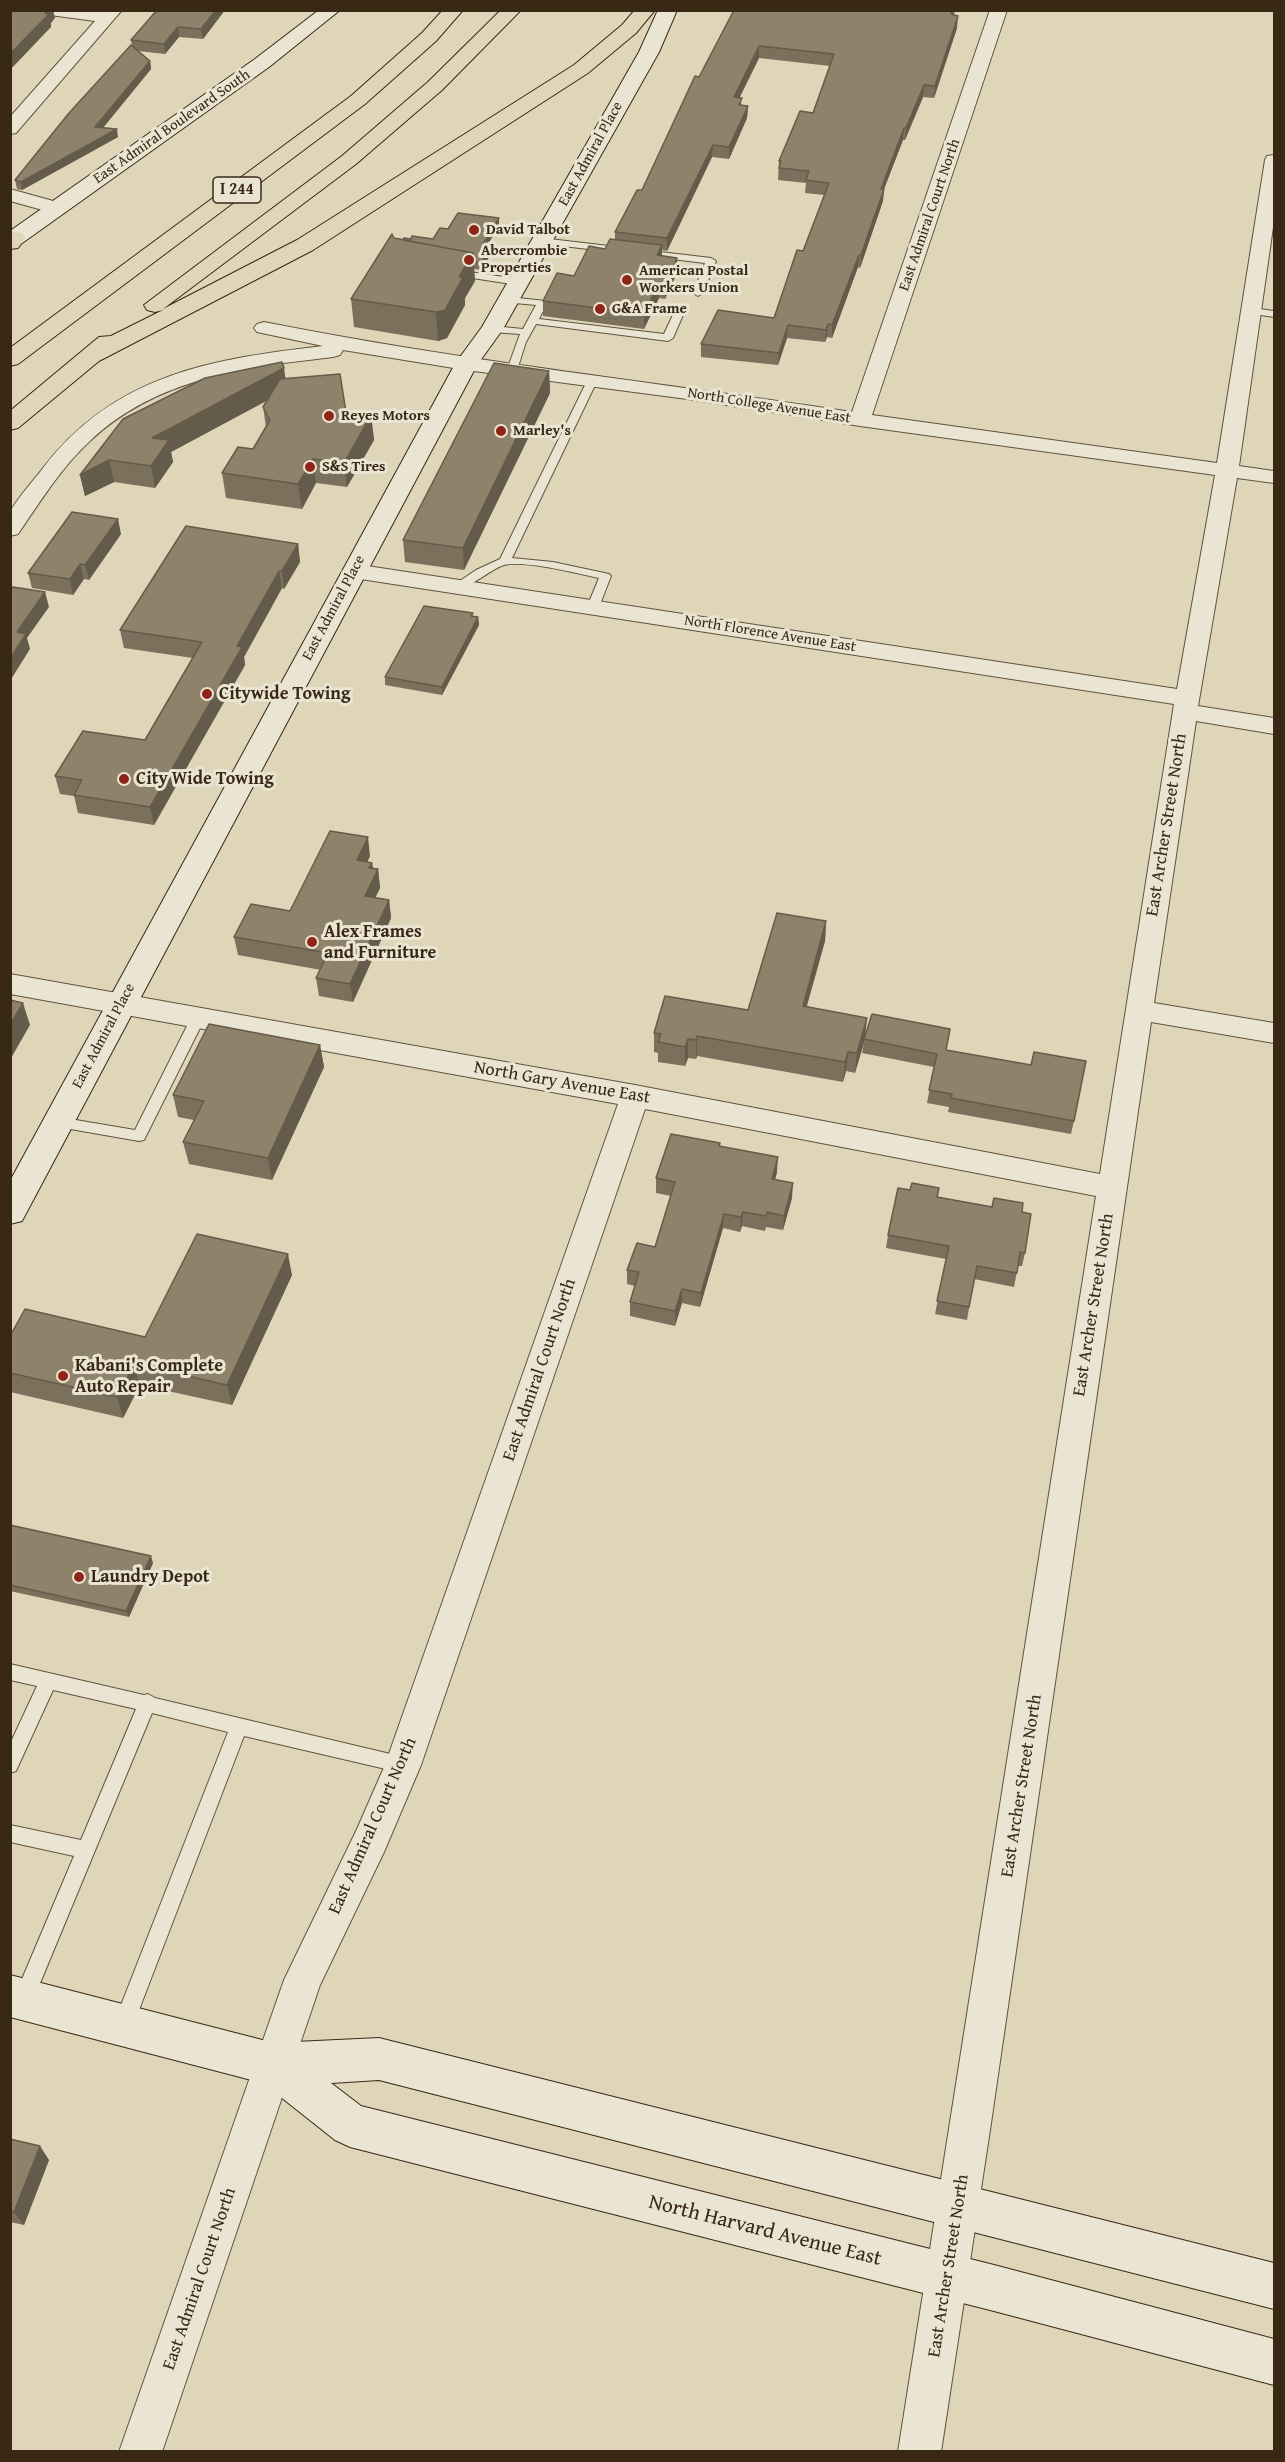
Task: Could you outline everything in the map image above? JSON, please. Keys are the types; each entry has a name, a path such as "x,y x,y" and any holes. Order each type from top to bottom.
{"highway":[{"name":"I 244","path":"10,359 358,100 429,37 454,10"},
{"name":"I 244","path":"10,423 90,356 349,159 435,86 512,10"},
{"path":"90,356 305,245 581,69 629,29 646,10"}],"main road":[{"name":"East Admiral Boulevard South","path":"12,240 270,57 331,10"},
{"name":"East Admiral Place","path":"10,1212 466,364 492,329 649,52 668,10"},
{"name":"North Harvard Avenue East","path":"17,1997 274,2064 379,2059 1275,2286"},
{"name":"North Harvard Avenue East","path":"274,2064 350,2125 947,2276 1275,2362"}],"street":[{"path":"50,10 111,14"},
{"name":"East Admiral Court North","path":"860,420 999,10"},
{"path":"10,129 111,14"},
{"name":"East Archer Street North","path":"919,2451 1186,705 1227,470 1263,312 1275,160"},
{"path":"10,195 57,208"},
{"name":"North College Avenue East","path":"264,328 363,348 466,364 1275,477"},
{"path":"10,529 57,465 84,435 123,405 180,379 237,363 363,348"},
{"name":"North Florence Avenue East","path":"354,571 593,607 1186,705 1275,726"},
{"name":"North Gary Avenue East","path":"10,984 635,1096 1112,1188"},
{"path":"1139,1010 1275,1033"},
{"name":"East Admiral Court North","path":"140,2451 303,1980 403,1765 635,1096"}],"lane":[{"path":"541,241 711,261 698,293"},
{"path":"443,271 518,282"},
{"path":"508,300 542,303 526,332 512,370"},
{"path":"532,321 668,338 681,308"},
{"path":"492,329 526,332"},
{"path":"505,561 592,381"},
{"path":"458,587 470,577 505,561 585,570 605,576 593,607"},
{"path":"58,1122 139,1136 198,1018"},
{"path":"10,1672 148,1702 239,1727 403,1765"},
{"path":"10,1764 48,1681"},
{"path":"17,1997 86,1850 148,1702"},
{"path":"124,2025 239,1727"},
{"path":"10,1833 86,1850"}],"building":[{"path":"10,10 47,10 45,13 49,14 10,54"},
{"path":"157,10 216,10 201,29 178,27 164,44 131,40"},
{"path":"734,10 952,10 951,14 958,16 935,86 924,85 906,128 904,128 881,189 884,189 861,255 859,255 832,325 828,324 826,330 788,325 779,353 701,344 718,310 774,318 797,250 803,251 829,183 806,180 809,171 779,168 781,161 779,161 800,111 813,113 834,54 759,46 734,97 742,98 739,105 748,106 729,147 713,145 667,238 615,232 637,190 642,190 695,76 699,77"},
{"path":"131,45 150,61 95,127 117,129 21,182 15,180 69,113"},
{"path":"458,213 499,218 482,246 490,247 481,263 474,262 473,253 403,240 404,238 411,239 412,236 433,239 440,228 448,229"},
{"path":"392,234 394,238 473,253 459,277 463,277 445,310 436,312 351,299"},
{"path":"610,239 662,245 657,255 677,258 666,284 659,283 644,314 543,301 557,273 574,276 589,246 605,249"},
{"path":"282,362 284,368 152,438 169,440 151,466 109,460 80,475 123,419 205,378"},
{"path":"494,363 549,371 463,548 403,540"},
{"path":"340,374 346,412 371,415 344,463 313,459 298,484 222,473 238,447 253,449 270,420 263,407 280,379"},
{"path":"72,512 118,519 85,565 80,564 70,579 28,573"},
{"path":"186,526 298,544 282,571 279,571 237,646 242,647 150,807 74,795 82,780 55,776 83,731 145,740 202,642 120,630"},
{"path":"13,587 45,592 17,632 26,634 10,659 10,591"},
{"path":"424,606 473,613 471,616 478,617 442,687 385,677"},
{"path":"330,831 368,837 357,860 372,863 369,868 378,869 365,896 389,900 350,984 316,978 328,953 234,937 251,904 290,911"},
{"path":"777,913 826,921 803,1006 867,1018 857,1053 848,1052 845,1062 697,1036 696,1040 688,1039 685,1047 658,1042 661,1034 654,1033 665,996 748,1010"},
{"path":"10,1000 23,1003 10,1025"},
{"path":"872,1014 950,1029 946,1050 1031,1065 1034,1052 1086,1061 1074,1121 951,1098 952,1094 929,1090 937,1054 864,1039"},
{"path":"209,1024 320,1045 268,1158 183,1142 204,1101 173,1095"},
{"path":"671,1134 778,1157 772,1179 793,1183 784,1216 767,1212 766,1216 743,1212 741,1217 724,1214 701,1293 682,1289 675,1311 630,1302 639,1272 627,1270 637,1243 655,1247 675,1182 656,1178"},
{"path":"912,1183 939,1188 937,1197 992,1207 994,1198 1023,1203 1022,1212 1031,1214 1025,1253 1020,1252 1017,1273 977,1266 969,1307 937,1301 949,1246 888,1235 898,1188 910,1190"},
{"path":"197,1234 288,1254 227,1385 134,1364 117,1397 10,1373 10,1336 25,1309 145,1337"},
{"name":"Laundry Depot","path":"10,1525 151,1556 126,1611 10,1585"},
{"path":"10,2139 40,2146 14,2212 10,2211"}],"place":[{"name":"David Talbot","path":"474,230"},
{"name":"Abercrombie Properties","path":"469,260"},
{"name":"American Postal Workers Union","path":"627,280"},
{"name":"G&A Frame","path":"600,309"},
{"name":"Reyes Motors","path":"329,416"},
{"name":"Marley's","path":"501,431"},
{"name":"S&S Tires","path":"310,467"},
{"name":"Citywide Towing","path":"207,694"},
{"name":"City Wide Towing","path":"124,779"},
{"name":"Alex Frames and Furniture","path":"312,942"},
{"name":"Kabani's Complete Auto Repair","path":"63,1376"},
{"name":"Laundry Depot","path":"79,1577"}]}
